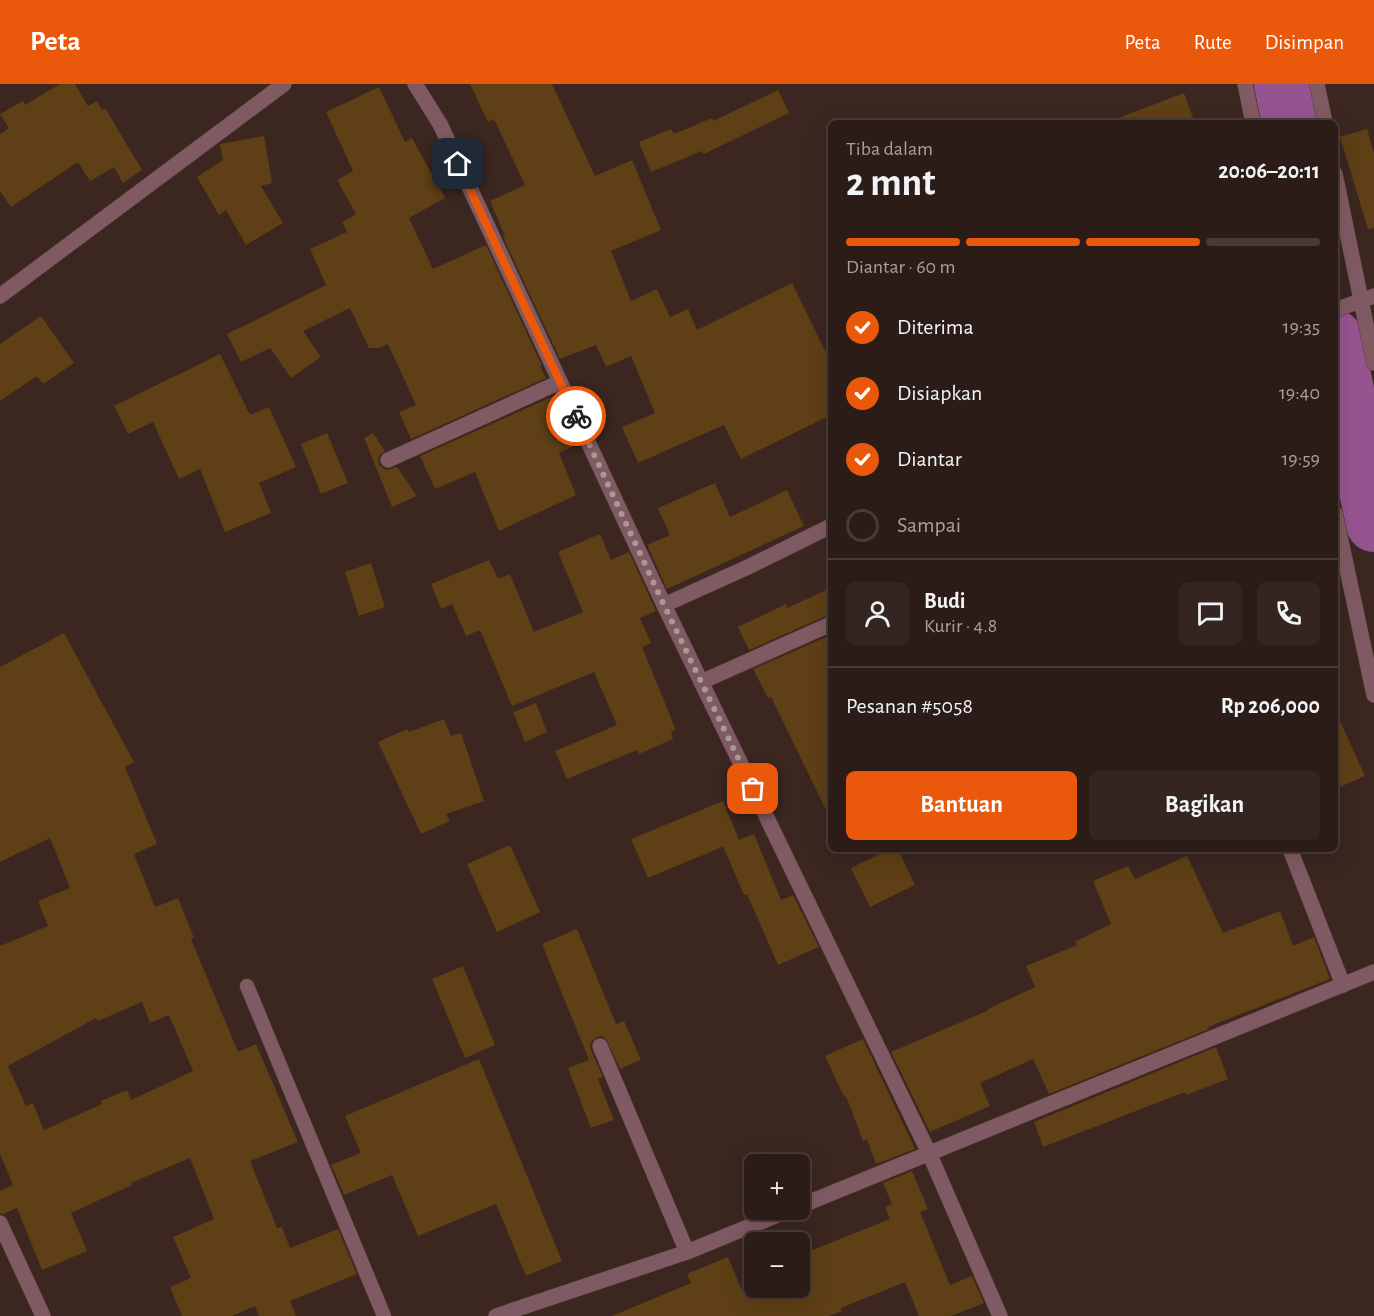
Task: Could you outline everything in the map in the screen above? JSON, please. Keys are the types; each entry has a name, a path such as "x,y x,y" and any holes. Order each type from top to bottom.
{"street":[{"path":"0,296 284,84"},
{"path":"415,84 440,124 664,605 929,1153 1000,1316"},
{"path":"1245,84 1252,120"},
{"path":"1317,84 1324,120"},
{"path":"1338,194 1354,303 1374,363"},
{"path":"388,460 560,382"},
{"path":"664,605 828,527"},
{"path":"1338,527 1374,696"},
{"path":"701,682 828,625"},
{"path":"1291,852 1343,985"},
{"path":"810,1202 1374,972"},
{"path":"600,1046 687,1252"},
{"path":"496,1316 687,1252 765,1220"},
{"path":"0,1223 43,1316"}],"lane":[{"path":"247,986 384,1316"}],"building":[{"path":"60,84 75,84 88,106 97,101 102,110 105,108 142,170 123,183 114,167 90,181 78,162 11,207 0,191 0,134 9,128 0,114 23,101 25,105"},
{"path":"470,84 552,84 595,176 632,160 661,230 611,251 631,301 657,289 670,317 688,309 697,330 792,283 828,357 828,416 741,459 724,425 638,463 622,427 655,413 631,356 606,367 596,345 560,359 503,237 505,236 490,201 525,185 494,119 488,122"},
{"path":"379,87 405,142 412,138 445,198 409,218 433,269 486,245 546,378 411,439 399,412 416,405 388,344 379,348 369,348 350,308 303,331 321,357 291,378 270,348 241,362 227,334 326,285 310,249 347,232 342,222 356,214 337,180 353,171 326,112"},
{"path":"778,90 789,113 704,154 702,151 651,172 639,142 671,129 674,134 712,118 713,121"},
{"path":"1184,93 1194,120 1113,120"},
{"path":"1367,129 1374,153 1374,228 1368,229 1340,137"},
{"path":"264,136 272,183 261,186 283,223 246,245 226,210 219,215 197,177 223,160 220,144"},
{"path":"41,316 74,363 43,384 37,376 0,401 0,344"},
{"path":"220,354 250,415 269,407 296,467 259,483 271,513 225,532 200,469 179,479 153,422 128,434 114,406"},
{"path":"554,396 578,444 559,453 576,495 499,531 475,472 435,489 420,456"},
{"path":"327,433 348,483 321,494 301,444"},
{"path":"373,433 385,451 380,455 379,465 386,470 397,467 417,496 392,507 364,438"},
{"path":"715,483 730,517 787,490 804,526 667,589 647,545 670,535 658,508"},
{"path":"600,534 611,560 629,552 656,611 640,618 651,643 642,647 676,730 671,732 673,739 639,754 637,750 567,779 555,751 617,725 594,672 512,706 480,630 466,636 452,604 441,609 431,584 489,560 498,579 510,574 534,632 583,612 558,552"},
{"path":"371,563 385,607 359,616 345,572"},
{"path":"828,589 828,615 749,650 738,627 786,604 787,608"},
{"path":"64,633 134,762 125,767 157,844 134,854 155,907 178,898 194,938 191,939 238,1052 256,1044 298,1142 250,1161 277,1228 282,1227 290,1248 338,1229 357,1274 290,1301 296,1316 259,1316 255,1306 232,1316 182,1316 170,1287 191,1278 173,1237 214,1219 190,1158 131,1183 132,1185 71,1213 87,1251 42,1270 17,1208 3,1214 0,1213 0,1191 13,1185 0,1154 0,946 48,926 38,901 70,888 50,838 0,862 0,667","holes":["142,1002 150,1023 169,1015 193,1071 131,1100 127,1090 44,1130 33,1103 26,1106 8,1066 96,1018 98,1021"]},
{"path":"828,636 828,814 771,697 768,698 753,669"},
{"path":"536,703 547,732 525,742 513,712"},
{"path":"1338,717 1365,776 1338,788"},
{"path":"444,719 451,736 461,733 484,801 446,814 450,821 421,834 378,742 407,729 409,732"},
{"path":"723,801 739,840 648,878 631,839"},
{"path":"754,834 781,900 793,895 819,947 778,965 723,846"},
{"path":"510,845 540,912 497,932 467,864"},
{"path":"884,852 899,852 915,885 870,907 851,868"},
{"path":"1187,856 1223,933 1280,911 1293,946 1314,937 1330,979 1049,1094 1033,1059 980,1083 990,1106 930,1132 891,1052 989,1010 1035,987 1026,966 1077,945 1075,942 1111,924 1093,881 1128,866 1135,879"},
{"path":"577,929 616,1024 624,1021 641,1060 620,1069 606,1039 602,1036 592,1041 591,1050 603,1077 598,1079 614,1120 591,1128 568,1068 589,1060 542,944"},
{"path":"463,966 495,1045 465,1058 432,979"},
{"path":"863,1039 915,1149 876,1164 867,1139 863,1141 846,1096 844,1097 825,1056"},
{"path":"1216,1047 1228,1079 1186,1095 1185,1092 1043,1147 1034,1122"},
{"path":"479,1059 562,1261 526,1276 496,1204 418,1236 392,1175 344,1195 331,1165 361,1153 345,1116"},
{"path":"912,1171 928,1209 920,1212 950,1285 972,1276 984,1303 951,1316 919,1316 905,1282 841,1308 842,1311 829,1316 612,1316 691,1283 687,1274 728,1257 744,1293 744,1298 810,1298 810,1251 890,1219 885,1207 892,1204 883,1183"}],"waterway":[{"path":"1282,84 1289,120"},
{"path":"1338,352 1374,524"}],"way so far":[{"path":"576,416 753,789"}],"route":[{"path":"458,164 576,416"}]}
